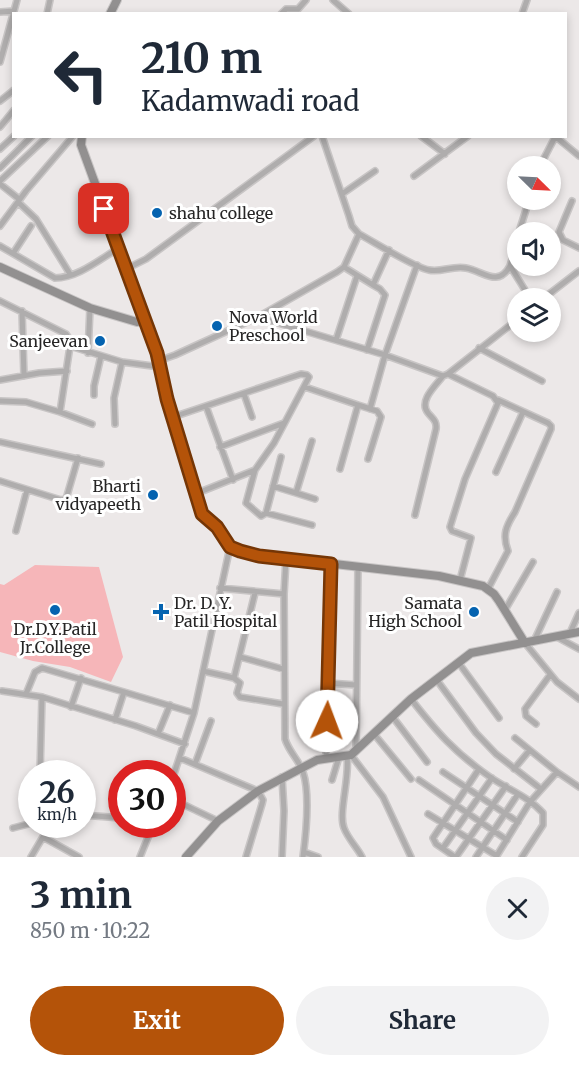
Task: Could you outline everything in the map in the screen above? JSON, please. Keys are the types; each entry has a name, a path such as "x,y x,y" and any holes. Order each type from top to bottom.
{"street":[{"path":"0,12 14,11 17,0"},
{"path":"283,12 286,9 298,9 306,0"},
{"path":"333,0 347,12"},
{"path":"0,62 12,18"},
{"path":"0,101 12,92"},
{"path":"0,127 12,112"},
{"path":"0,148 12,138"},
{"path":"0,168 30,138"},
{"path":"46,138 0,183 36,219 70,274"},
{"path":"0,226 71,138"},
{"path":"82,138 81,145 159,364 202,514 217,527 230,547 248,554 460,580 488,589 529,642 550,675 579,699"},
{"path":"126,269 146,259 311,138"},
{"path":"323,138 352,226 359,234 429,270 466,268 492,278 502,276 507,270"},
{"path":"424,138 445,154"},
{"path":"414,176 467,138"},
{"path":"545,156 554,138"},
{"path":"556,138 579,156"},
{"path":"342,194 375,171"},
{"path":"572,201 559,232 562,240 579,248"},
{"path":"14,252 31,226"},
{"path":"70,346 122,362 159,364 258,317 316,286 344,267 359,234"},
{"path":"0,246 14,252 55,278 64,278 92,265 118,248"},
{"path":"373,285 389,250"},
{"path":"370,409 385,355 417,265"},
{"path":"0,267 90,308 136,322 144,321"},
{"path":"344,267 380,289 385,295 367,350"},
{"path":"557,288 579,271"},
{"path":"336,340 357,276"},
{"path":"0,300 66,334 70,340 60,412"},
{"path":"88,352 90,308"},
{"path":"22,311 24,376"},
{"path":"258,317 446,375 551,426 504,535 508,551 488,589"},
{"path":"416,515 436,429 435,421 427,412 426,398 446,375 507,327"},
{"path":"479,348 542,381"},
{"path":"94,395 101,356"},
{"path":"114,423 114,398 122,362"},
{"path":"0,380 67,371"},
{"path":"173,417 304,374 309,377 264,459 255,470 246,503 261,516 266,513 312,525"},
{"path":"305,387 377,411 381,417 369,459"},
{"path":"244,394 252,417"},
{"path":"460,580 471,538 452,531 450,527 465,479 498,400"},
{"path":"0,401 26,402 92,424"},
{"path":"340,469 358,405"},
{"path":"207,406 233,480"},
{"path":"496,471 523,412"},
{"path":"220,447 284,423"},
{"path":"297,493 312,441"},
{"path":"0,442 101,464"},
{"path":"266,513 281,457"},
{"path":"0,481 61,500 66,499 78,458"},
{"path":"195,494 255,470"},
{"path":"273,486 315,499"},
{"path":"16,531 27,490"},
{"path":"230,547 194,713 180,758 258,791 262,804 246,857"},
{"path":"286,559 283,669 285,739 287,748 302,767 306,783 303,854 318,857"},
{"path":"505,609 533,562"},
{"path":"326,758 331,564"},
{"path":"357,566 356,685 342,822 362,857"},
{"path":"220,588 284,594"},
{"path":"234,678 255,592"},
{"path":"529,642 557,592"},
{"path":"570,633 579,613"},
{"path":"332,780 348,755 411,699 458,662 480,650 579,632"},
{"path":"554,636 579,649"},
{"path":"240,657 283,669"},
{"path":"458,662 499,718"},
{"path":"26,694 34,672 38,669 48,669 194,713"},
{"path":"203,671 234,678 240,683 237,693 242,698 283,704"},
{"path":"536,724 526,716 525,710 550,675"},
{"path":"71,707 81,678"},
{"path":"436,679 476,733 514,769 541,789"},
{"path":"328,683 356,685"},
{"path":"2,691 42,697 185,744"},
{"path":"115,720 124,692"},
{"path":"40,760 42,697"},
{"path":"411,699 446,742 479,769 530,801 543,813 544,820 522,857"},
{"path":"159,734 170,705"},
{"path":"392,716 427,762"},
{"path":"195,764 211,721"},
{"path":"374,734 411,779"},
{"path":"515,738 579,787"},
{"path":"514,769 530,751"},
{"path":"186,857 218,821 258,791 302,767 326,758 348,755"},
{"path":"348,755 383,797 410,856"},
{"path":"479,769 442,823 433,841 456,857 506,786"},
{"path":"443,772 518,822"},
{"path":"428,814 496,856 530,801 557,772"},
{"path":"282,777 284,811 282,857"},
{"path":"443,848 492,778"},
{"path":"419,780 507,840"},
{"path":"476,857 518,794"},
{"path":"186,806 218,821"},
{"path":"13,828 18,827"},
{"path":"31,857 42,838"},
{"path":"45,838 79,857"},
{"path":"143,856 149,838"}],"shaded area":[{"name":"Dr.D.Y.Patil Jr.College","path":"35,565 99,567 123,657 111,682 70,667 33,661 0,652 0,584 4,585"}],"place":[{"name":"shahu college","path":"157,213"},
{"name":"Nova World Preschool","path":"217,326"},
{"name":"Sanjeevan","path":"100,341"},
{"name":"Bharti vidyapeeth","path":"153,495"},
{"name":"Dr.D.Y.Patil Jr.College","path":"55,610"},
{"name":"Dr. D. Y. Patil Hospital","path":"161,612"},
{"name":"Samata High School","path":"474,612"}],"route":[{"path":"104,209 157,353 167,399 202,514 217,527 230,547 240,551 259,556 331,564 327,721"}]}
